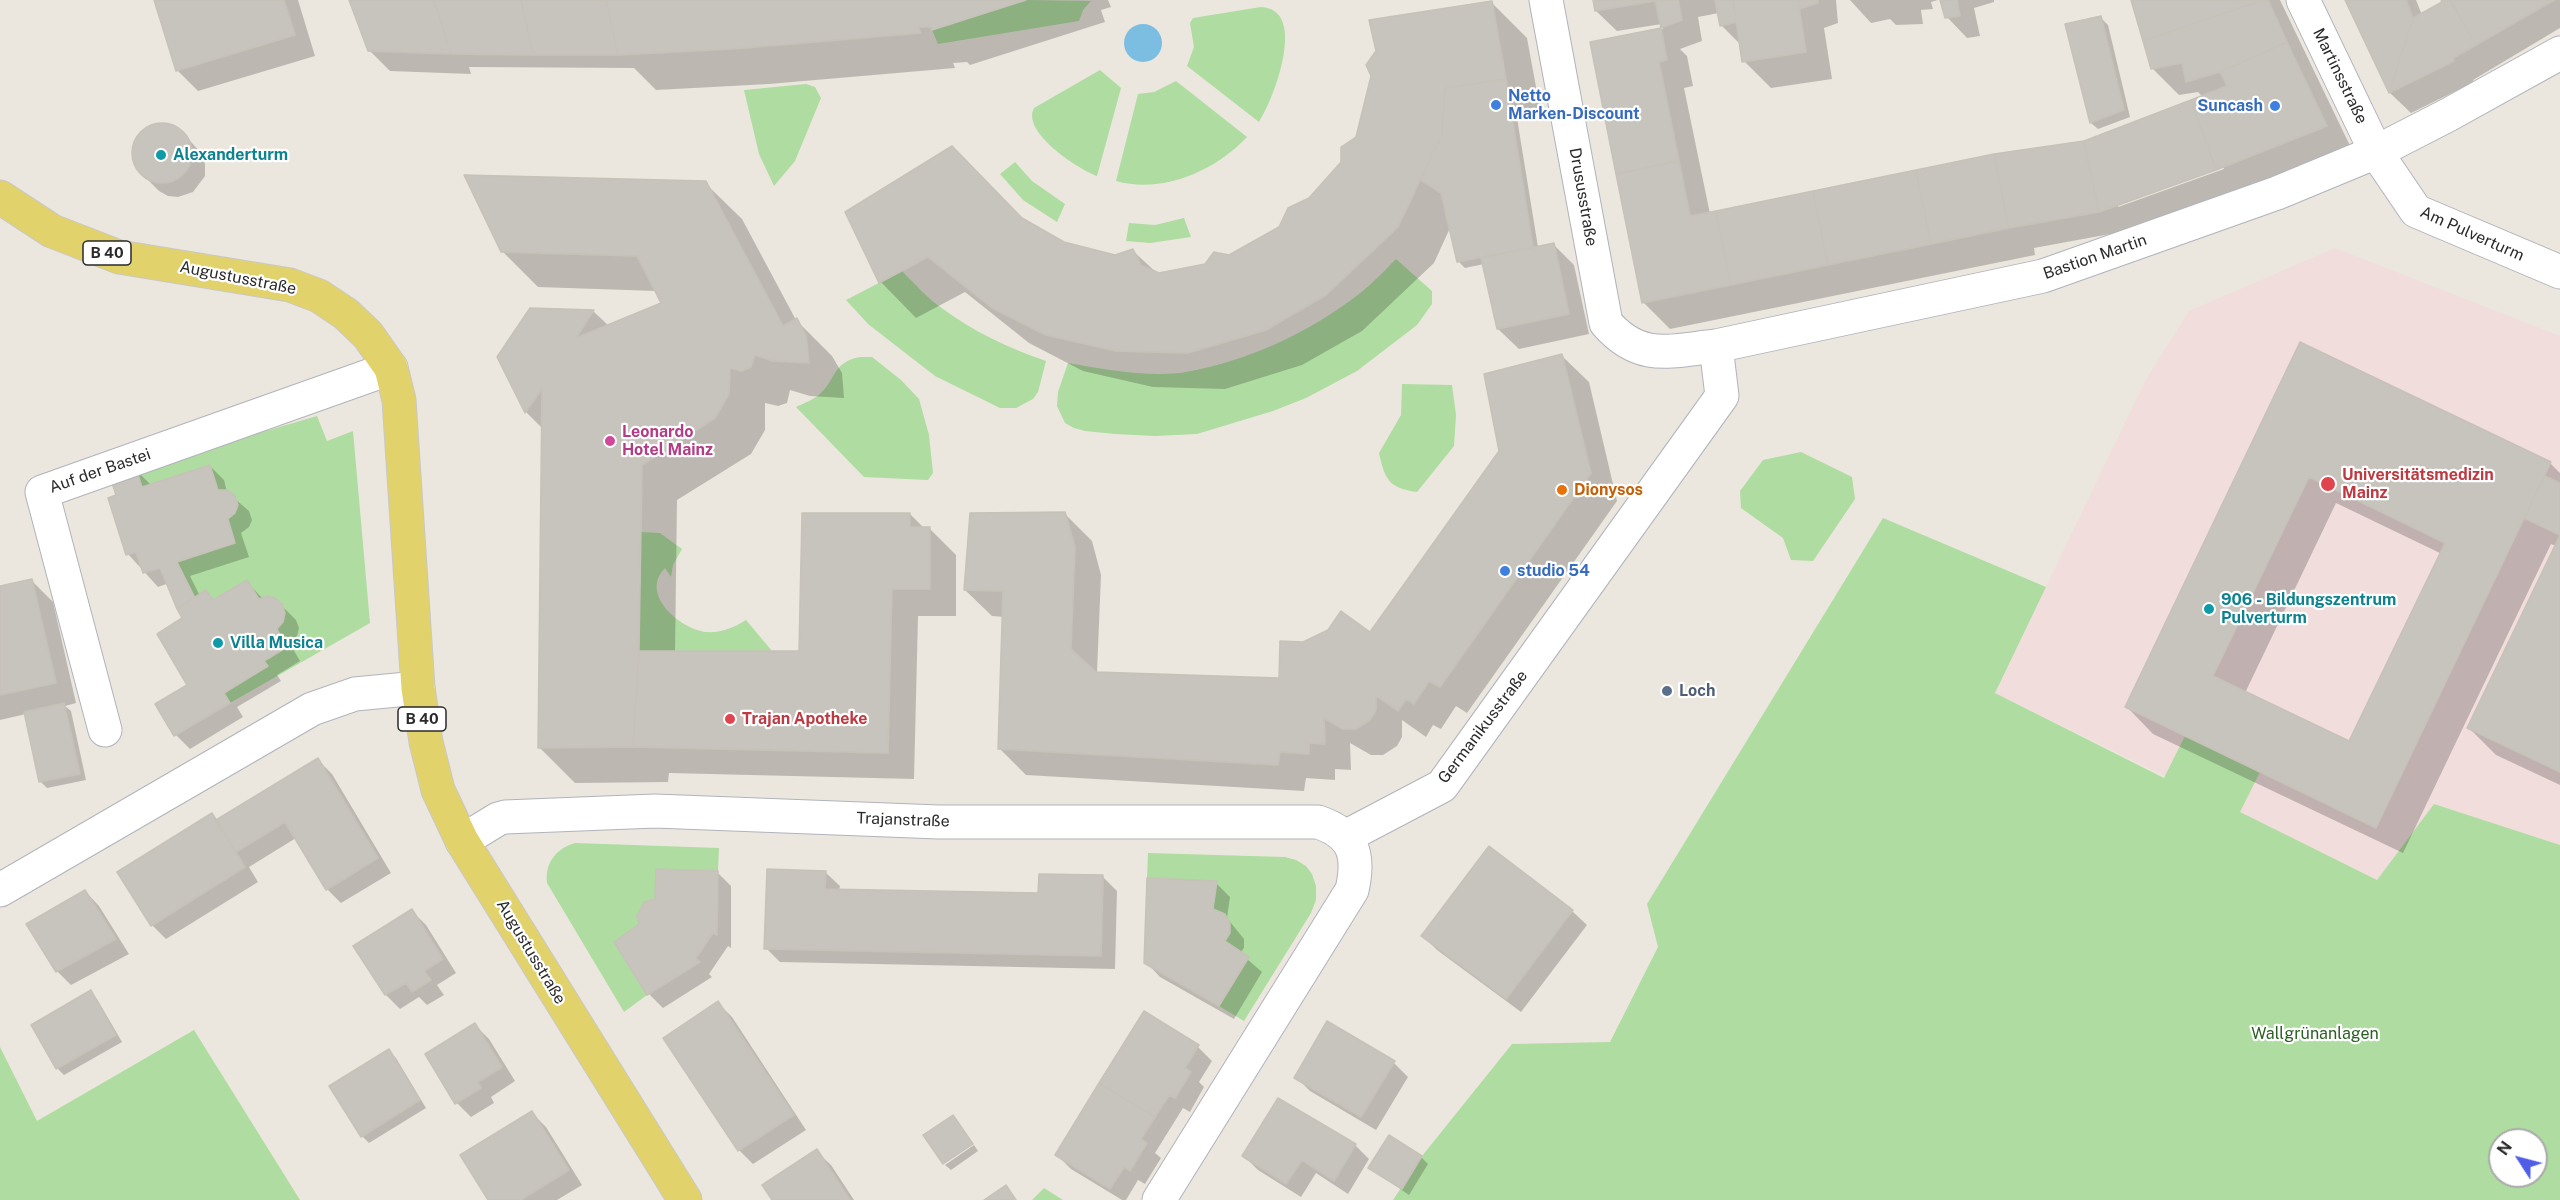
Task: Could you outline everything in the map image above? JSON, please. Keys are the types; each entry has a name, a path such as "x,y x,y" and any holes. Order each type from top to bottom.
{"main road":[{"name":"Augustusstraße","path":"0,197 52,231 119,256 290,285 319,296 346,314 368,335 391,368 399,400 418,688 426,742 438,790 462,841 685,1200"}],"street":[{"name":"Drususstraße","path":"1546,0 1606,323"},
{"name":"Martinsstraße","path":"2303,0 2376,152"},
{"name":"Bastion Martin","path":"1606,323 1619,338 1639,349 1661,352 1716,346 2043,276 2277,193 2376,152 2560,53"},
{"name":"Am Pulverturm","path":"2376,152 2416,212 2560,272"},
{"name":"Germanikusstraße","path":"1345,837 1442,786 1722,396 1716,346"},
{"name":"Auf der Bastei","path":"105,730 42,492 391,368"},
{"path":"0,890 312,709 355,694 418,688"},
{"name":"Trajanstraße","path":"462,841 505,817 556,813 655,812 939,822 1318,822 1333,827 1345,837"},
{"path":"1159,1200 1352,890 1356,872 1356,854 1345,837"}],"shaded area":[{"name":"Universitätsmedizin Mainz","path":"2335,248 2560,336 2560,845 2434,804 2377,880 1995,693 2145,381 2189,311"}],"green space":[{"path":"1026,0 1091,1 1083,10 1079,21 938,44 932,30"},
{"path":"1261,7 1275,12 1283,23 1285,39 1278,77 1259,122 1187,66 1194,47 1190,23 1193,18"},
{"path":"1100,70 1121,88 1097,176 1065,158 1043,138 1032,118 1034,108"},
{"path":"1176,81 1247,137 1220,160 1187,177 1152,184 1116,181 1138,94 1154,92"},
{"path":"806,84 815,87 821,98 795,161 774,186 759,154 744,90"},
{"path":"1015,162 1032,181 1065,204 1057,222 1023,200 1000,174"},
{"path":"1184,218 1191,237 1150,243 1126,241 1129,223 1155,225"},
{"path":"1396,259 1432,291 1432,304 1417,325 1357,371 1306,398 1273,411 1197,434 1155,436 1115,434 1074,428 1065,423 1057,406 1058,392 1068,363 1127,372 1172,374 1232,361 1277,343 1320,321 1364,290"},
{"path":"902,271 932,301 967,325 1005,345 1046,361 1038,392 1033,399 1016,408 1000,408 935,376 868,324 846,300"},
{"path":"860,357 872,357 901,380 919,399 929,435 933,473 928,480 864,477 796,407 822,392 845,362"},
{"path":"1402,384 1452,385 1456,415 1454,446 1417,492 1400,488 1390,481 1386,476 1379,453 1401,415"},
{"path":"317,416 327,441 353,431 370,623 230,703 224,693 267,666 264,661 287,647 277,629 284,616 283,605 274,598 259,599 247,580 213,600 195,598 177,562 235,543 228,519 236,509 237,500 231,493 218,490 210,465 142,487 136,469"},
{"path":"1801,452 1852,477 1855,499 1813,561 1791,560 1783,538 1741,508 1740,491 1763,460"},
{"name":"Wallgrünanlagen","path":"1883,518 2046,587 1995,693 2164,778 2185,736 2260,772 2240,812 2377,880 2434,804 2560,845 2560,1200 1393,1200 1422,1156 1512,1044 1610,1042 1658,947 1647,904"},
{"path":"641,532 660,533 682,549 673,565 671,577 665,568 658,578 657,589 666,609 685,624 706,632 727,629 746,620 772,651 639,651"},
{"path":"575,843 719,848 718,871 656,869 655,899 644,903 637,915 639,924 614,942 647,995 624,1012 547,883 548,869 553,857 562,849"},
{"path":"1148,853 1285,857 1306,866 1312,874 1316,886 1316,900 1311,913 1244,1021 1219,1006 1249,957 1225,941 1230,931 1229,922 1213,909 1217,882 1147,878"},
{"path":"194,1030 300,1200 0,1200 0,1047 37,1121"},
{"path":"1044,1188 1063,1200 1032,1200"}],"water":[{"path":"1143,24 1157,29 1162,43 1157,57 1143,62 1129,57 1124,43 1129,29"}],"building":[{"path":"154,0 284,0 295,35 176,71"},
{"path":"349,0 434,0 451,54 368,51"},
{"path":"434,0 521,0 533,55 451,54"},
{"path":"521,0 606,0 618,55 533,55"},
{"path":"606,0 1026,0 932,30 931,27 918,27 921,33 732,49 618,55"},
{"path":"1593,0 1655,0 1655,1 1595,11"},
{"path":"1655,0 1678,0 1682,20 1661,28"},
{"path":"1715,0 1733,0 1736,22 1720,26"},
{"path":"1733,0 1798,0 1806,52 1742,62"},
{"path":"1798,0 1818,0 1818,3 1799,9"},
{"path":"1940,0 1957,0 1960,16 1945,18"},
{"path":"2131,0 2263,0 2143,41"},
{"path":"2268,0 2287,42 2220,72 2186,82 2182,63 2151,69 2143,41"},
{"path":"2345,0 2406,0 2413,18 2389,93"},
{"path":"2441,0 2450,0 2476,45 2453,58 2454,61 2389,93 2413,18 2442,2"},
{"path":"2450,0 2554,0 2476,45"},
{"path":"1492,1 1506,79 1445,88 1442,134 1398,227 1326,295 1266,330 1188,353 1116,351 1046,335 992,308 928,257 879,283 845,212 952,146 1022,218 1064,242 1115,255 1133,249 1141,265 1159,273 1205,264 1214,252 1229,255 1279,227 1288,208 1309,198 1341,162 1341,147 1356,137 1371,76 1366,65 1376,51 1369,20"},
{"path":"2101,16 2124,110 2090,123 2065,24"},
{"path":"1661,28 1667,60 1659,62 1679,161 1616,174 1590,42"},
{"path":"2287,42 2327,126 2216,170 2191,100 2227,86 2220,72"},
{"path":"1506,79 1533,247 1457,262 1441,193 1421,180 1442,134 1445,88"},
{"path":"2191,100 2216,170 2099,212 2084,141"},
{"name":"Alexanderturm","path":"156,123 168,123 179,128 187,136 192,153 190,165 179,178 168,183 156,183 145,178 137,170 132,159 132,147 137,136 145,128"},
{"path":"2084,141 2099,212 2009,228 1994,154"},
{"path":"1994,154 2009,228 1931,244 1916,170"},
{"path":"1679,161 1690,216 1716,211 1731,285 1642,303 1616,174"},
{"path":"1916,170 1931,244 1828,265 1813,191"},
{"name":"Leonardo Hotel Mainz","path":"464,175 706,181 783,326 797,318 806,336 809,363 773,361 755,355 751,367 741,371 730,368 729,394 715,418 642,465 639,651 633,747 538,748 542,389 525,413 497,357 530,308 594,310 576,338 661,303 637,256 501,252"},
{"path":"1813,191 1828,265 1731,285 1716,211"},
{"path":"1554,243 1569,314 1497,329 1481,258"},
{"name":"906 - Bildungszentrum Pulverturm","path":"2300,342 2551,462 2376,828 2125,707","holes":["2309,477 2445,543 2349,741 2213,676"]},
{"path":"1562,354 1591,473 1440,687 1429,681 1414,704 1406,699 1398,711 1376,696 1376,710 1370,720 1356,729 1343,729 1324,718 1325,744 1309,743 1309,754 1280,752 1278,765 998,749 1003,591 964,590 970,513 1065,512 1075,547 1071,649 1096,672 1279,678 1280,641 1303,642 1328,630 1341,611 1370,632 1499,451 1484,374"},
{"path":"210,465 218,490 228,490 235,496 238,505 235,513 228,519 235,543 177,562 195,598 177,609 160,568 143,573 136,552 126,555 108,498 116,495 110,477 136,469 142,487"},
{"path":"2545,476 2560,483 2560,535 2524,518"},
{"path":"802,513 910,513 910,527 930,527 930,589 892,589 888,753 633,747 639,651 799,651"},
{"path":"2560,535 2560,772 2467,728"},
{"path":"32,579 56,683 0,695 0,586"},
{"name":"Villa Musica","path":"247,580 259,599 267,596 275,598 282,604 285,613 283,622 277,629 287,647 264,661 268,666 224,693 230,703 174,736 155,704 187,685 157,634 182,618 177,609 206,590 213,600"},
{"path":"64,703 80,774 39,782 24,712"},
{"path":"318,758 378,858 326,890 285,822 236,852 216,820"},
{"path":"212,813 245,867 151,926 117,872"},
{"path":"1489,846 1573,910 1506,999 1421,936"},
{"path":"656,869 718,871 717,935 713,933 696,958 700,962 647,995 614,942 639,924 637,915 644,902 655,899"},
{"path":"767,869 826,871 825,889 1038,893 1039,874 1103,875 1101,956 764,949"},
{"path":"1147,878 1217,881 1213,909 1225,914 1230,923 1230,933 1225,941 1249,957 1219,1006 1144,963"},
{"path":"85,890 116,939 56,972 26,924"},
{"path":"412,909 443,959 424,971 431,980 412,992 406,983 385,995 353,946"},
{"path":"91,990 116,1035 56,1069 31,1025"},
{"path":"718,1001 794,1115 738,1151 663,1038"},
{"path":"1144,1011 1199,1045 1185,1068 1191,1072 1175,1098 1169,1095 1155,1117 1099,1083"},
{"path":"1327,1021 1395,1061 1361,1117 1294,1078"},
{"path":"475,1023 502,1067 478,1082 481,1088 455,1104 425,1054"},
{"path":"389,1049 420,1100 361,1137 329,1086"},
{"path":"1099,1083 1155,1117 1141,1139 1147,1143 1130,1171 1124,1167 1110,1189 1055,1155"},
{"path":"1278,1098 1356,1144 1334,1181 1302,1160 1286,1184 1242,1156"},
{"path":"532,1111 569,1170 521,1200 488,1200 460,1155"},
{"path":"953,1115 973,1144 943,1164 923,1135"},
{"path":"1389,1135 1422,1156 1402,1189 1368,1168"},
{"path":"817,1149 850,1200 772,1200 762,1185"},
{"path":"1006,1185 1016,1200 984,1200"}],"place":[{"name":"Netto Marken-Discount","path":"1496,105"},
{"name":"Suncash","path":"2275,106"},
{"name":"Alexanderturm","path":"161,155"},
{"name":"Leonardo Hotel Mainz","path":"610,441"},
{"name":"Universitätsmedizin Mainz","path":"2328,484"},
{"name":"Dionysos","path":"1562,490"},
{"name":"studio 54","path":"1505,571"},
{"name":"906 - Bildungszentrum Pulverturm","path":"2209,609"},
{"name":"Villa Musica","path":"218,643"},
{"name":"Loch","path":"1667,691"},
{"name":"Trajan Apotheke","path":"730,719"}]}
